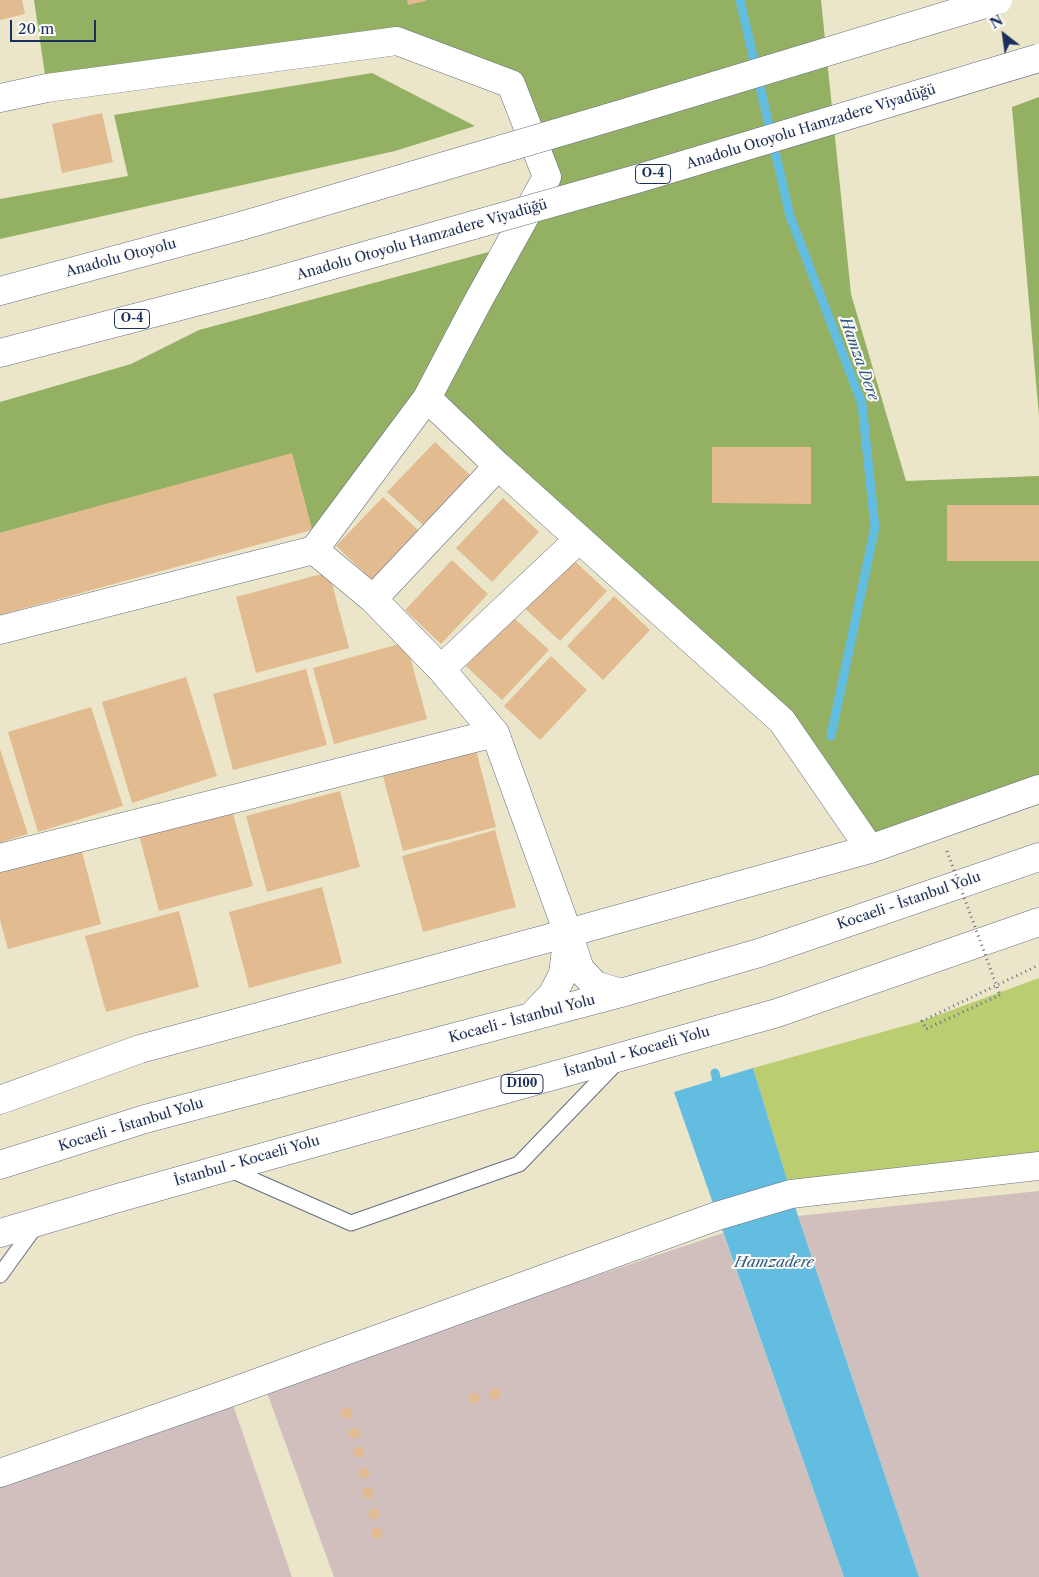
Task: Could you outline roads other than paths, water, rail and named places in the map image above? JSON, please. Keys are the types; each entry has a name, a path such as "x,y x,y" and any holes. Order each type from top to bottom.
{"main road":[{"name":"Anadolu Otoyolu","path":"0,291 241,226 998,0"},
{"path":"0,98 47,88 397,41 511,84 547,177 427,398 314,550 0,630"},
{"name":"Anadolu Otoyolu Hamzadere Viyadüğü","path":"0,354 265,284 640,178 1039,58"},
{"path":"427,398 498,466 782,721 870,849"},
{"path":"373,599 498,466"},
{"path":"441,669 579,539"},
{"path":"314,550 373,599 441,669 495,733 580,969 596,985 621,993"},
{"path":"0,858 495,733"},
{"path":"0,1100 140,1049 870,849 1039,789"},
{"name":"Kocaeli - İstanbul Yolu","path":"0,1165 145,1119 621,993 759,954 1039,857"},
{"name":"İstanbul - Kocaeli Yolu","path":"0,1233 40,1220 777,1013 1039,922"},
{"path":"534,1015 552,995 563,974 568,933"},
{"path":"1006,934 1039,937"},
{"path":"0,1473 229,1393 717,1216 791,1194 1039,1166"}],"lane":[{"path":"225,1168 351,1222 519,1164 623,1056"},
{"path":"0,1275 40,1220"}],"water":[{"name":"Hamzadere","path":"753,1068 798,1216 919,1577 844,1577 674,1092"}],"waterway":[{"name":"Hamza Dere","path":"740,0 790,216 862,404 875,527 831,736"},
{"name":"Hamzadere","path":"715,1073 719,1089"}]}
